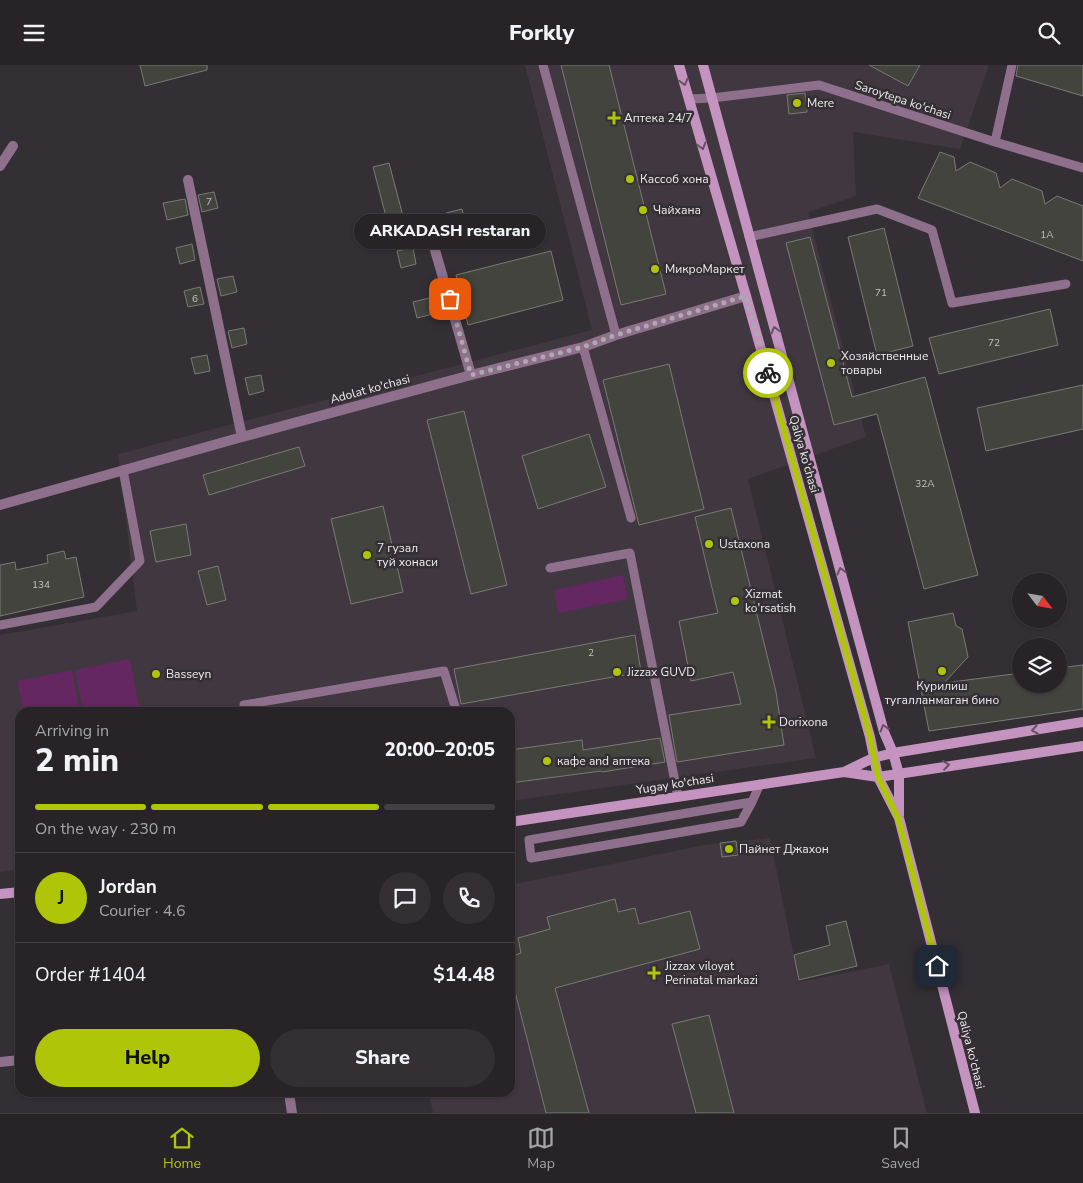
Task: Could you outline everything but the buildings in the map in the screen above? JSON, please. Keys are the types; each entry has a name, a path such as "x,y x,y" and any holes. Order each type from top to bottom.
{"main road":[{"name":"Qaliya ko'chasi","path":"679,65 870,737 878,777 898,818 975,1113"},
{"name":"Qaliya ko'chasi","path":"703,65 884,732 893,753 898,774 898,818"},
{"name":"Yugay ko'chasi","path":"844,772 873,758 893,753 1083,722"},
{"name":"Yugay ko'chasi","path":"515,821 844,772 878,777 1083,746"},
{"path":"0,894 15,892"}],"street":[{"path":"0,166 13,146"},
{"path":"188,180 242,437"},
{"path":"434,243 471,375"},
{"name":"Adolat ko'chasi","path":"0,505 242,437 471,375 583,347 616,335 746,296"},
{"path":"0,1062 15,1060"},
{"path":"290,1097 292,1113"}],"lane":[{"path":"543,65 616,335"},
{"path":"995,143 1012,65"},
{"name":"Saroytepa ko'chasi","path":"689,99 819,85 995,143 1083,168"},
{"path":"749,237 877,209 932,230 952,303 1066,284"},
{"path":"583,347 630,518"},
{"path":"0,625 96,607 140,561 123,470"},
{"path":"550,568 630,553 678,797"},
{"path":"244,707 244,705 444,671 455,707"},
{"path":"752,802 529,839 531,858 741,822 752,802 760,784"}],"shaded area":[{"path":"525,65 989,65 960,149 853,132 856,196 808,212 866,437 748,479 816,758 515,800 515,707 15,707 15,870 0,872 0,635 137,611 118,454 592,330"},
{"path":"623,575 628,599 558,613 554,590"},
{"path":"130,659 139,707 82,707 75,670"},
{"path":"72,670 79,707 23,707 17,681"},
{"name":"Jizzax viloyat Perinatal markazi","path":"770,838 799,982 889,964 927,1113 433,1113 430,1097 515,1097 515,884 704,845"}],"way so far":[{"path":"450,299 471,375 583,347 616,335 746,296 768,373"}],"place":[{"name":"Mere","path":"797,103"},
{"name":"Аптека 24/7","path":"614,118"},
{"name":"Кассоб хона","path":"630,179"},
{"name":"Чайхана","path":"643,210"},
{"name":"МикроМаркет","path":"655,269"},
{"name":"ARKADASH restaran","path":"450,299"},
{"name":"Хозяйственные товары","path":"831,363"},
{"name":"Ustaxona","path":"709,544"},
{"name":"7 гузал туй хонаси","path":"367,555"},
{"name":"Xizmat ko'rsatish","path":"735,601"},
{"name":"Курилиш тугалланмаган бино","path":"942,671"},
{"name":"Jizzax GUVD","path":"617,672"},
{"name":"Basseyn","path":"156,674"},
{"name":"Dorixona","path":"769,722"},
{"name":"кафе and аптека","path":"547,761"},
{"name":"Пайнет Джахон","path":"729,849"},
{"name":"Jizzax viloyat Perinatal markazi","path":"654,973"}],"route":[{"path":"768,373 870,737 878,777 898,818 937,966"}]}
